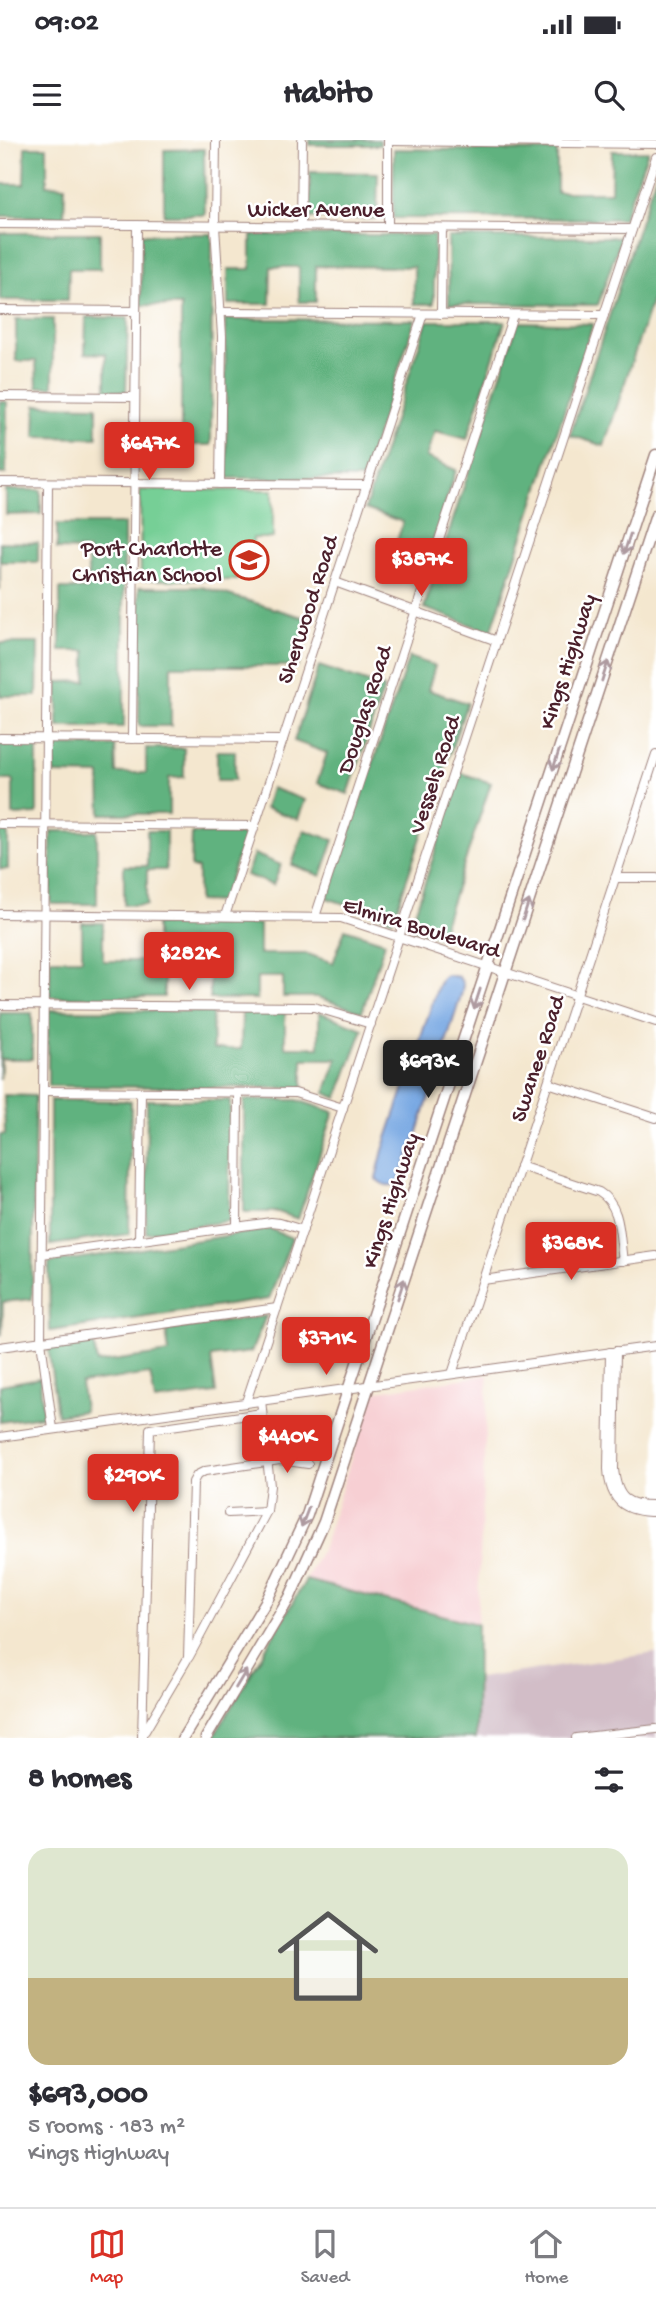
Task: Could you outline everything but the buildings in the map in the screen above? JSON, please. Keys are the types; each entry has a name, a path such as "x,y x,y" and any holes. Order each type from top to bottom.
{"main road":[{"name":"Kings Highway","path":"183,1738 268,1598 307,1515 656,455"},
{"name":"Kings Highway","path":"206,1738 278,1618 310,1555 337,1486 656,515"}],"street":[{"path":"216,140 220,484"},
{"path":"302,140 302,227"},
{"path":"387,227 388,141 656,144"},
{"name":"Vessels Road","path":"246,1402 656,157"},
{"name":"Wicker Avenue","path":"0,224 632,229"},
{"path":"132,739 136,225"},
{"path":"441,314 442,228"},
{"path":"0,310 136,312"},
{"path":"220,312 604,315"},
{"name":"Sherwood Road","path":"225,916 423,314"},
{"name":"Douglas Road","path":"315,917 513,314"},
{"path":"0,396 135,397"},
{"path":"0,482 367,485"},
{"path":"48,483 41,1341 53,1429"},
{"path":"335,582 497,640"},
{"path":"0,738 283,740"},
{"name":"Swanee Road","path":"452,1374 656,754"},
{"path":"643,792 656,792"},
{"path":"0,824 255,826"},
{"path":"615,878 656,878"},
{"name":"Elmira Boulevard","path":"0,914 341,918 656,1022"},
{"path":"0,1004 314,1007 370,1024"},
{"path":"548,1083 656,1118"},
{"path":"43,1091 295,1093 343,1108"},
{"path":"139,1241 141,1092"},
{"path":"237,1227 238,1093"},
{"path":"520,1166 607,1197 616,1214 623,1261"},
{"path":"42,1254 271,1223 281,1223 303,1230"},
{"path":"483,1280 656,1256"},
{"path":"0,1347 277,1308"},
{"path":"0,1437 656,1346"},
{"path":"613,1352 611,1472 621,1499 631,1509 654,1513"},
{"path":"143,1736 267,1511 270,1486 261,1400"},
{"path":"143,1736 150,1429 262,1413"},
{"path":"188,1658 193,1482 197,1475 205,1471 280,1460 308,1464"},
{"path":"621,1499 638,1505 656,1505"},
{"path":"228,1513 267,1511"},
{"path":"576,1738 656,1729"}],"shaded area":[{"path":"488,1375 477,1624 306,1580 325,1542 372,1392"},
{"path":"656,1653 656,1738 476,1738 478,1678"}],"green space":[{"path":"310,140 380,140 380,145 310,145"},
{"path":"25,147 47,147 47,185 65,186 64,217 0,216 0,184 24,184"},
{"path":"204,149 205,215 164,215 164,150"},
{"path":"394,149 557,151 557,192 611,192 612,151 648,151 623,219 393,218"},
{"path":"310,172 378,173 377,219 309,218"},
{"path":"656,174 656,288 604,446 570,435"},
{"path":"0,233 100,233 100,269 69,269 68,300 0,300"},
{"path":"141,234 212,234 211,445 181,445 181,306 141,305"},
{"path":"251,235 434,235 434,304 414,304 414,267 316,266 316,302 299,302 299,267 271,267 270,304 228,304 228,269 251,269"},
{"path":"448,237 621,237 598,305 449,304"},
{"path":"86,317 128,318 126,392 106,391 106,354 85,353"},
{"path":"16,319 53,319 53,387 37,387 36,361 16,361"},
{"path":"225,319 415,320 362,479 227,478"},
{"path":"427,321 505,321 467,439 435,431 426,457 456,470 421,579 388,569 403,522 365,509"},
{"path":"518,322 593,324 491,632 424,608"},
{"path":"0,401 7,402 6,474 0,474"},
{"path":"36,405 97,406 97,438 35,437"},
{"path":"6,490 41,490 41,514 6,515"},
{"path":"140,490 273,490 273,538 253,538 252,558 237,558 237,580 141,580"},
{"path":"57,524 124,524 124,727 58,727 58,682 86,681 86,651 60,651 60,589 88,589 88,550 57,549"},
{"path":"0,542 38,543 38,562 0,562"},
{"path":"139,587 202,587 312,620 298,666 171,666 171,726 139,726"},
{"path":"0,643 38,643 37,696 0,696"},
{"path":"409,657 435,666 428,690 467,703 393,920 327,898"},
{"path":"319,666 384,688 348,794 317,783 327,753 294,741"},
{"path":"37,744 37,814 13,815 13,780 0,780 0,745"},
{"path":"54,746 115,746 116,773 146,773 146,748 184,748 184,777 169,778 169,814 101,814 100,775 54,774"},
{"path":"217,751 235,751 235,780 217,780"},
{"path":"461,773 491,783 440,937 410,928"},
{"path":"271,788 305,800 298,819 265,808"},
{"path":"304,830 334,840 321,876 292,865"},
{"path":"51,831 97,831 97,904 51,904"},
{"path":"147,831 166,831 166,870 147,870 147,905 124,905 124,866 147,866"},
{"path":"0,832 8,832 8,869 0,869"},
{"path":"192,833 245,834 222,902 198,901 198,868 191,868"},
{"path":"254,854 281,865 273,885 246,875"},
{"path":"82,923 103,923 103,961 156,961 156,924 259,924 259,954 308,954 333,963 345,929 385,942 362,1012 317,997 283,997 283,977 257,977 257,999 210,999 210,972 164,972 164,997 50,997 50,959 82,959"},
{"path":"48,1010 212,1011 213,1049 241,1049 242,1012 285,1012 285,1047 319,1047 319,1012 363,1029 337,1098 325,1093 337,1059 303,1059 303,1088 48,1086"},
{"path":"0,1013 32,1013 32,1059 1,1059 0,1079"},
{"path":"4,1095 35,1096 32,1299 3,1302 0,1335 0,1135 5,1134"},
{"path":"50,1100 131,1101 129,1234 50,1245"},
{"path":"147,1100 230,1100 229,1221 146,1233"},
{"path":"244,1100 297,1100 334,1112 298,1219 278,1212 244,1212"},
{"path":"270,1229 292,1238 269,1299 50,1331 49,1263"},
{"path":"266,1316 251,1352 211,1357 216,1393 155,1401 150,1374 81,1383 84,1411 57,1415 48,1345 93,1339 97,1363 169,1353 166,1330"},
{"path":"40,1378 43,1416 0,1422 0,1385"},
{"path":"306,1580 477,1624 476,1738 213,1738"}],"water":[{"path":"447,975 459,977 463,984 462,992 418,1132 398,1184 386,1185 376,1179 383,1150 438,986"}],"place":[{"name":"Port Charlotte Christian School","path":"249,560"}]}
